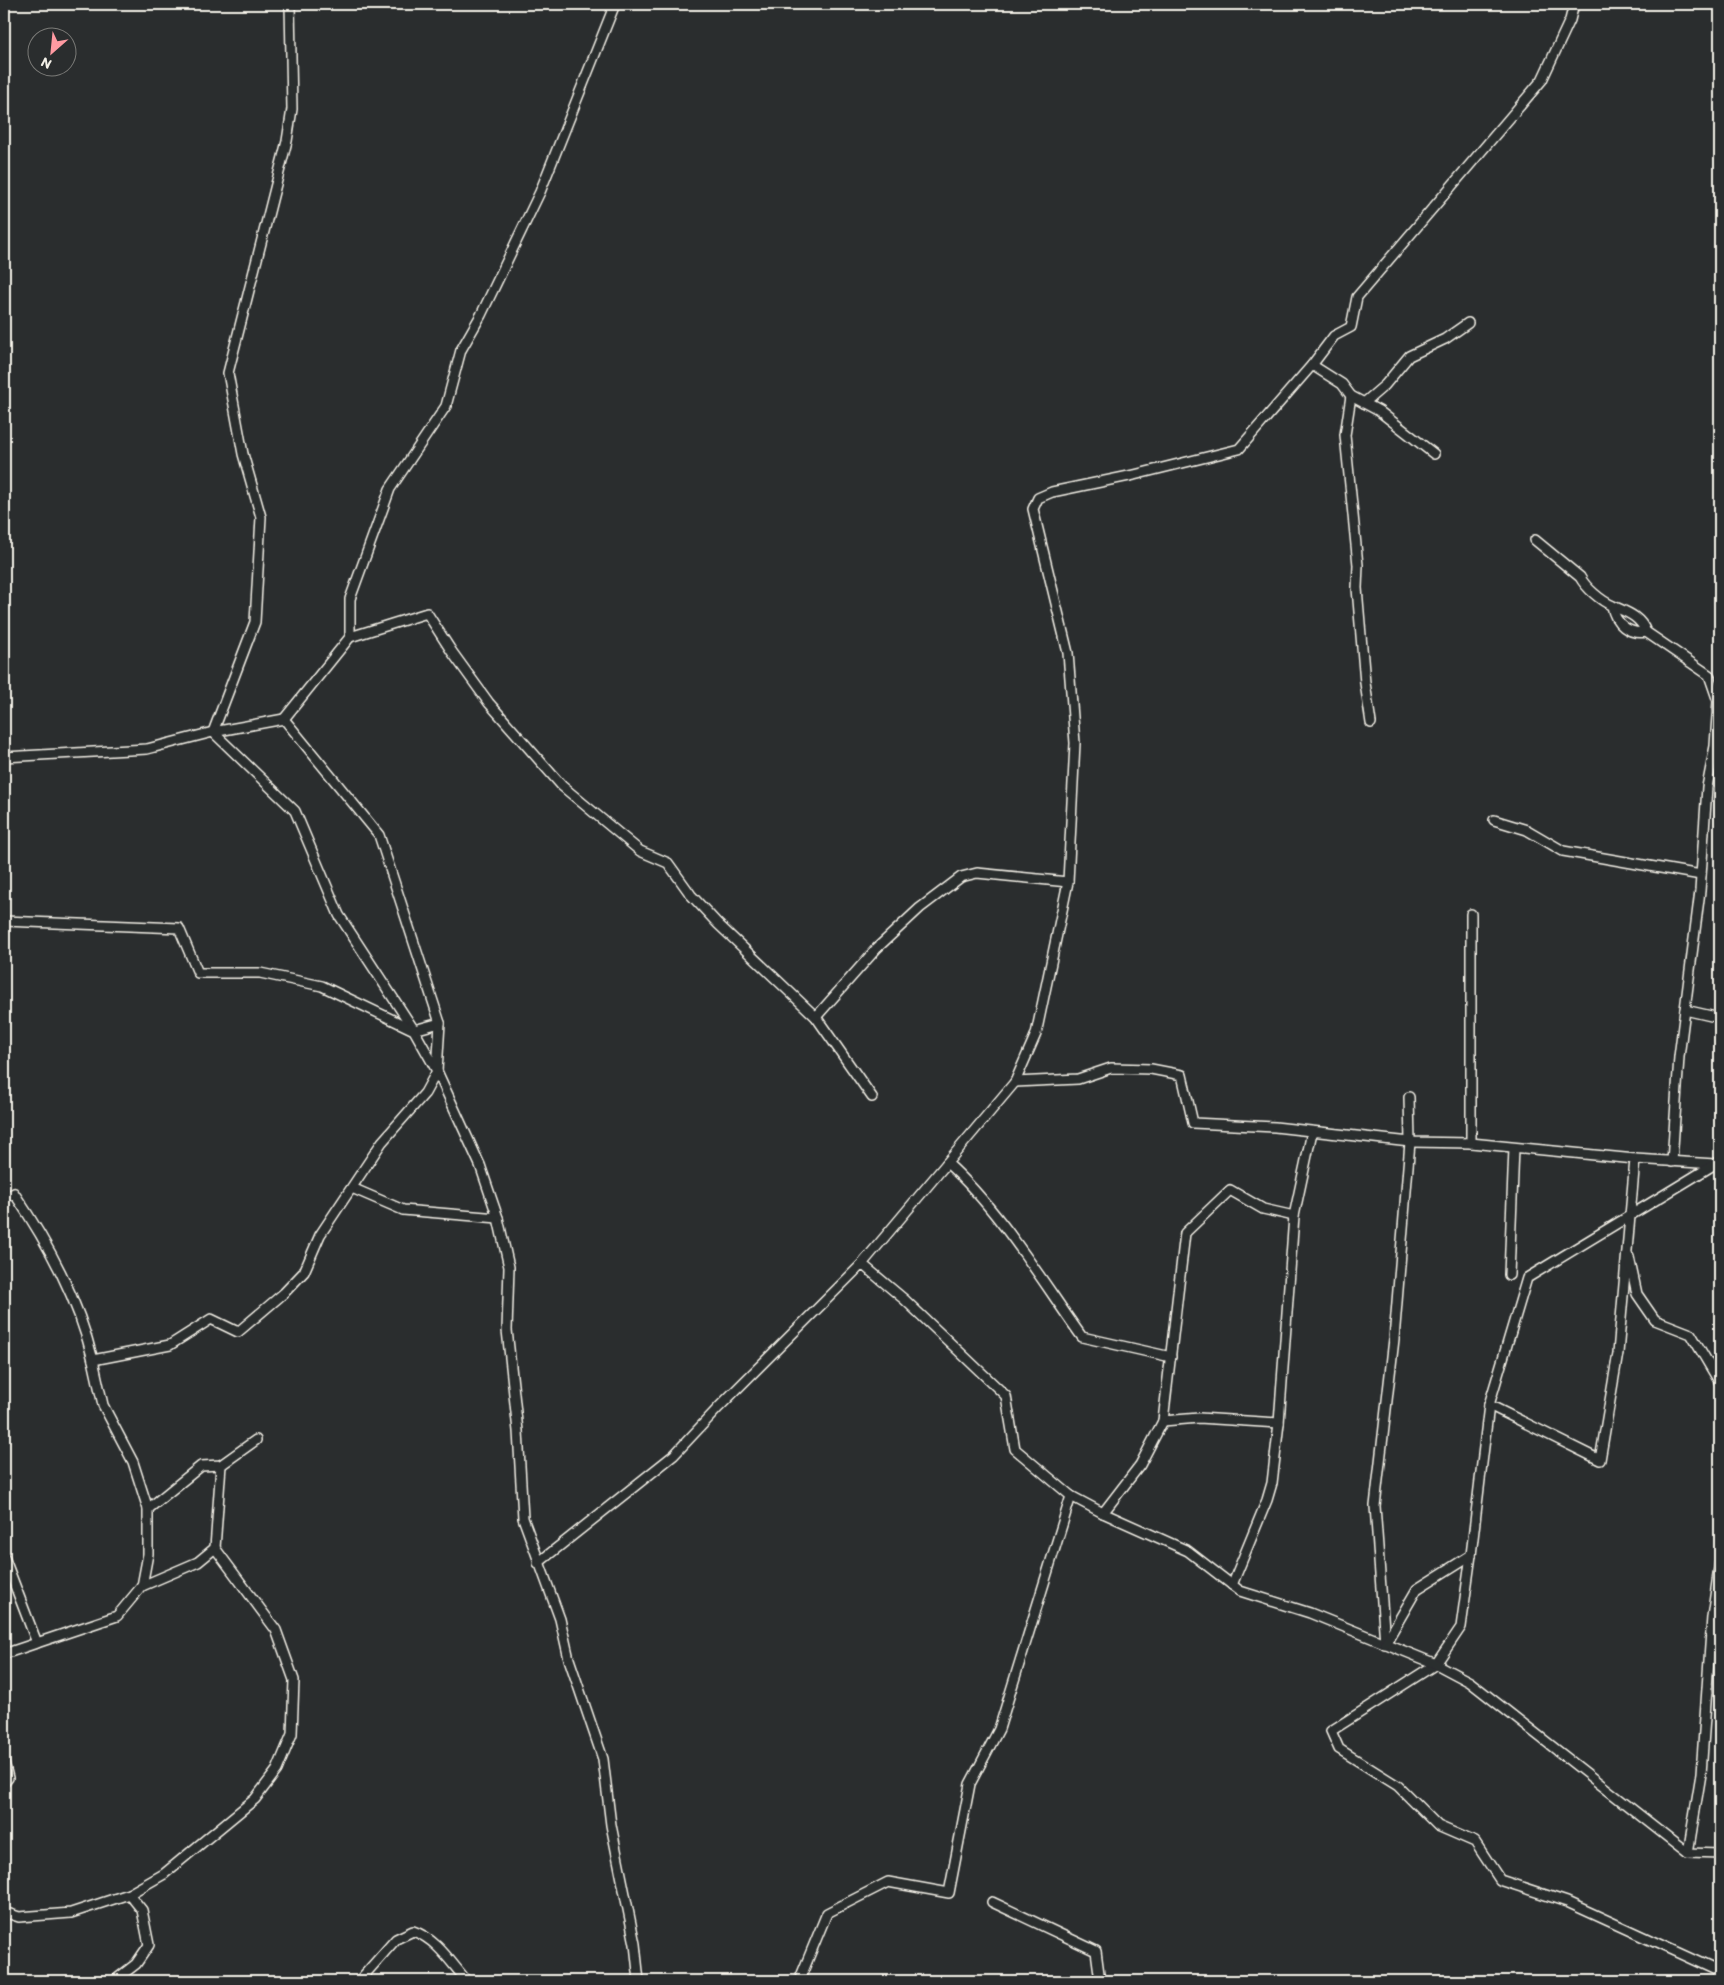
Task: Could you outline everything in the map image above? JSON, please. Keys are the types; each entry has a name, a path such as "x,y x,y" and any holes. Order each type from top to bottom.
{"street":[{"path":"213,732 255,622 262,517 242,454 228,373 288,133 292,109 290,4"},
{"path":"350,637 350,600 390,489 446,406 461,350 481,315 540,192 616,4"},
{"path":"538,1563 674,1455 719,1407 862,1264 1015,1082 1036,1034 1068,882 1076,743 1068,653 1033,509 1038,498 1052,492 1134,475 1240,449 1312,365 1334,336 1351,327 1357,297 1542,80 1570,20 1574,4"},
{"path":"1364,403 1385,384 1409,356 1445,339 1468,323"},
{"path":"1312,365 1342,384 1351,396 1379,411 1434,454"},
{"path":"1351,396 1345,435 1358,565 1357,588 1365,683 1371,723"},
{"path":"1535,540 1580,577 1585,585 1612,606 1622,608 1643,624 1646,632 1709,675 1718,701 1715,746 1707,787 1701,875 1679,1057 1672,1162"},
{"path":"1612,606 1614,614 1622,626 1637,633 1646,632"},
{"path":"4,757 147,748 213,732 284,719 350,637 427,612 452,652 489,703 562,786 640,851 668,863 691,895 718,924 816,1017 872,1097"},
{"path":"93,1360 170,1345 211,1319 238,1332 284,1293 304,1272 320,1235 382,1142 425,1093 436,1071 440,1023 379,835 284,719"},
{"path":"213,732 295,812 339,915 414,1030 436,1071 480,1165 498,1218 509,1267 507,1330 518,1431 523,1518 538,1563 560,1618 570,1659 603,1759 611,1825 635,1944 640,1981"},
{"path":"1494,820 1527,830 1563,851 1701,875"},
{"path":"816,1017 878,948 920,908 961,877 977,873 1068,882"},
{"path":"1471,914 1471,1143"},
{"path":"4,921 179,928 198,973 260,973 322,986 414,1030 440,1023"},
{"path":"1685,1010 1720,1018"},
{"path":"1015,1082 1078,1079 1111,1068 1151,1069 1182,1075 1193,1123 1275,1127 1410,1142 1471,1143 1672,1162 1718,1163"},
{"path":"1385,1644 1375,1506 1394,1339 1410,1142 1409,1097"},
{"path":"1232,1586 1272,1484 1279,1423 1294,1216 1312,1132"},
{"path":"1509,1275 1514,1148"},
{"path":"1489,1405 1600,1460 1618,1353 1635,1158"},
{"path":"947,1162 966,1180 994,1216 1082,1337 1170,1357"},
{"path":"1718,1163 1527,1278 1489,1405 1471,1555 1460,1627 1436,1664 1331,1731 1339,1749 1398,1786 1438,1826 1476,1842 1500,1880 1567,1902 1720,1972"},
{"path":"352,1188 403,1210 498,1218"},
{"path":"1103,1513 1140,1465 1163,1421 1185,1233 1230,1190 1263,1209 1294,1216"},
{"path":"4,1198 14,1193 65,1278 85,1328 103,1405 132,1462 148,1509 148,1554 142,1586"},
{"path":"1628,1248 1637,1294 1655,1320 1691,1334 1720,1383"},
{"path":"862,1264 905,1300 1006,1396 1015,1449 1071,1496 1103,1513 1188,1551 1240,1591 1310,1613 1436,1664 1470,1682 1688,1853 1720,1854"},
{"path":"1163,1421 1199,1418 1279,1423"},
{"path":"148,1509 201,1466 221,1465 256,1440"},
{"path":"4,1912 19,1917 71,1913 129,1894 164,1874 255,1798 277,1770 292,1734 294,1680 276,1630 215,1548 221,1465"},
{"path":"799,1981 827,1912 888,1882 949,1893 970,1784 999,1729 1071,1496"},
{"path":"4,1654 117,1616 142,1586 198,1562 215,1548"},
{"path":"1385,1644 1417,1589 1471,1555"},
{"path":"4,1557 37,1643"},
{"path":"1688,1853 1701,1774 1712,1617 1720,1561"},
{"path":"4,1762 5,1780"},
{"path":"114,1981 136,1964 149,1945 142,1910 129,1894"},
{"path":"992,1902 1096,1951 1100,1981"},
{"path":"359,1981 396,1939 413,1931 425,1935 440,1948 467,1981"}]}
